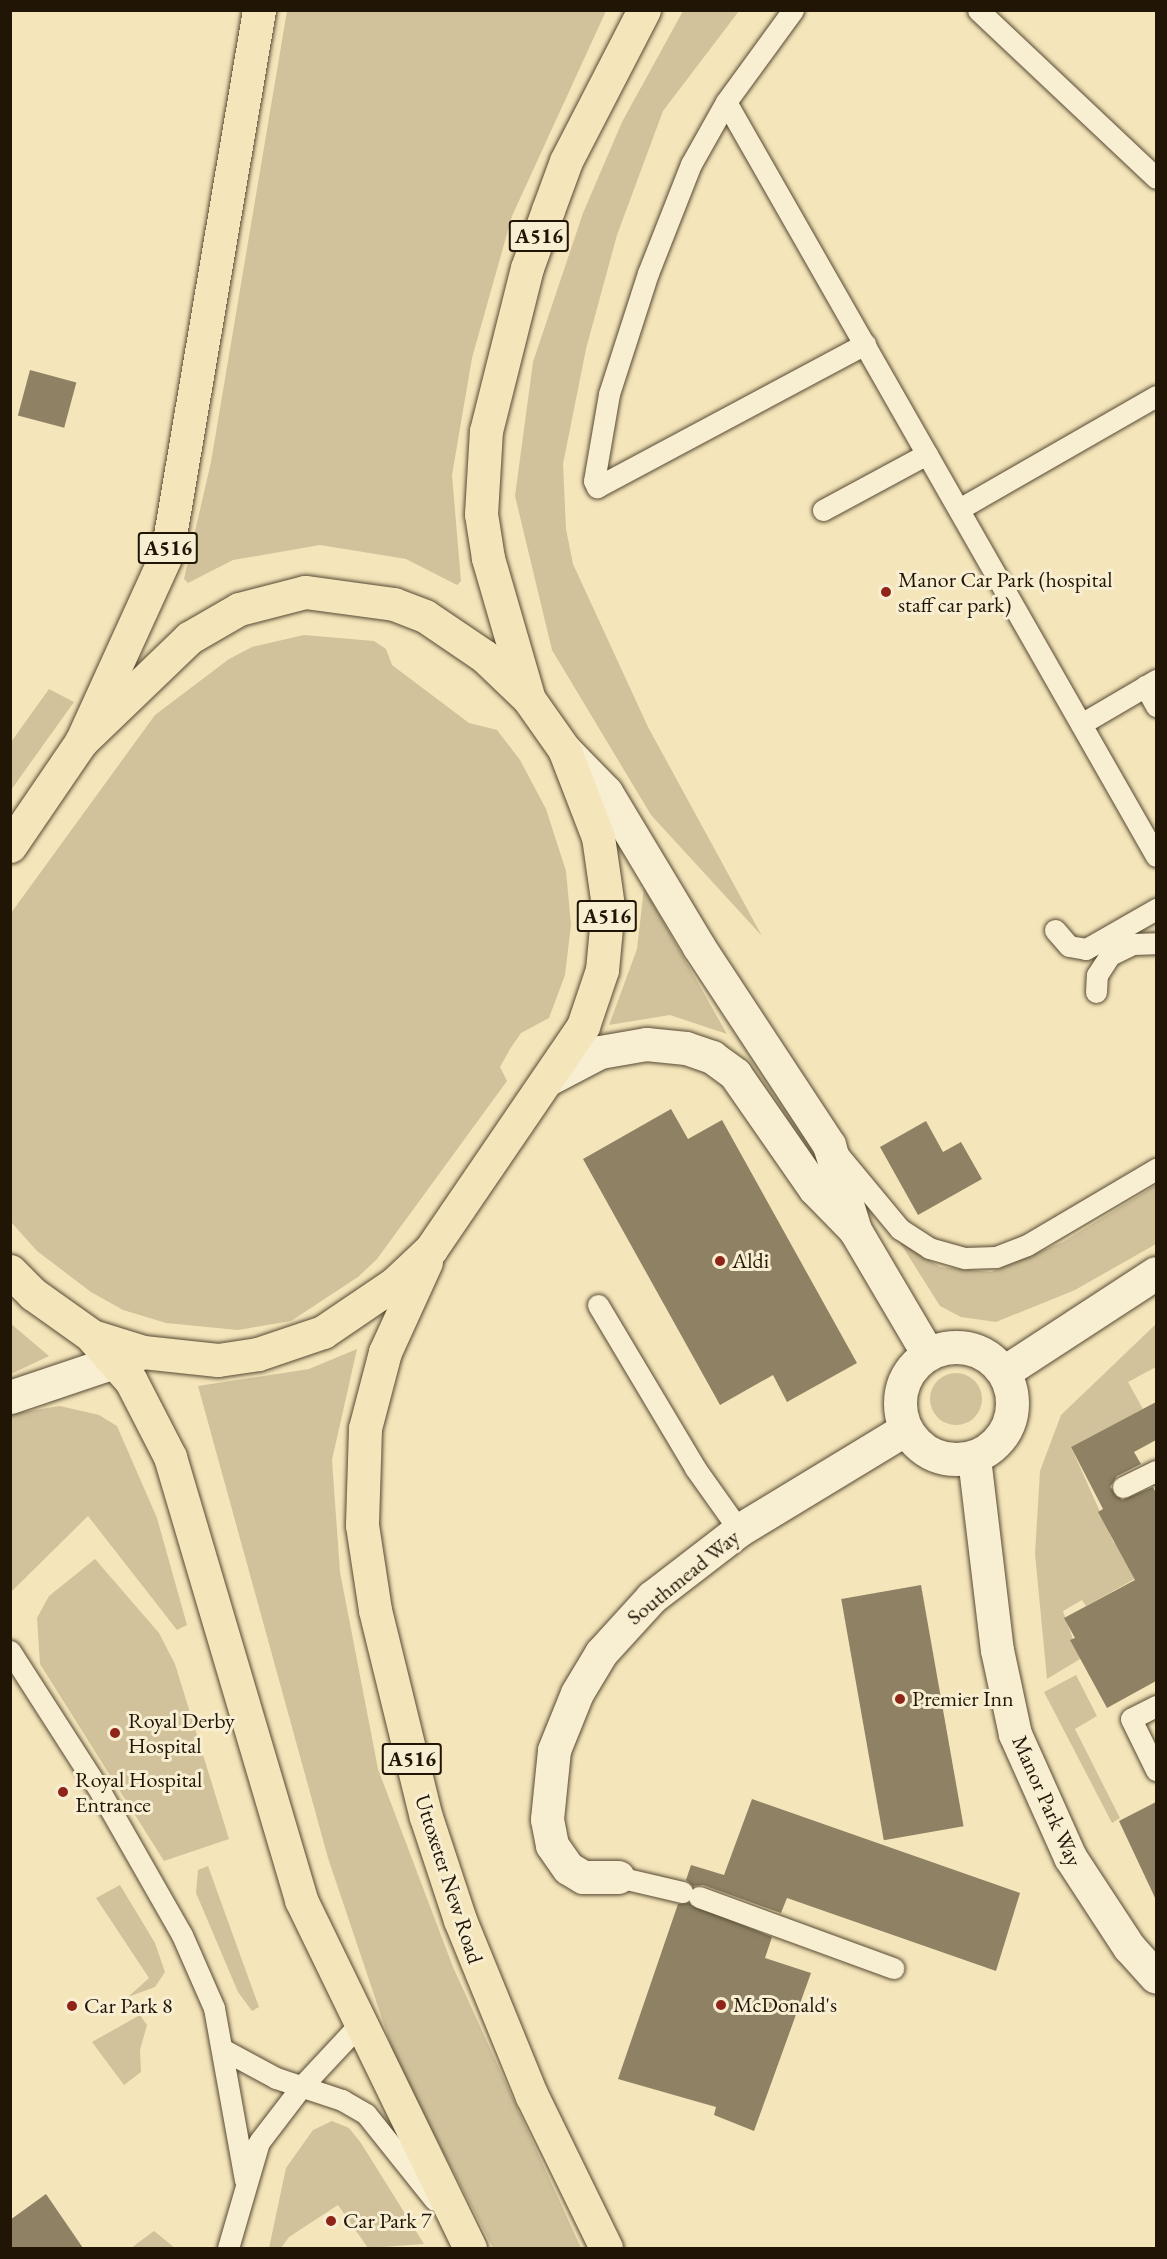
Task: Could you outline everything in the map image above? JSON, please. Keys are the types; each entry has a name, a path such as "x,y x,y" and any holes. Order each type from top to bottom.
{"highway":[{"name":"A516","path":"10,846 81,742 167,553 259,10"},
{"name":"A516","path":"528,698 488,558 481,514 486,431 527,268 555,190 644,10"},
{"name":"A516","path":"10,1271 33,1294 92,1336 129,1356 219,1360 291,1344 359,1311 431,1249 584,1026 602,970 608,906 598,837 564,749 528,698 484,656 425,616 394,604 304,592 272,597 212,622 169,656 81,742"},
{"name":"Uttoxeter New Road","path":"431,1249 385,1352 365,1428 362,1525 375,1610 426,1817 460,1920 532,2096 606,2248"},
{"path":"129,1356 170,1457 276,1826 316,1937 466,2241"}],"street":[{"path":"564,749 606,792 699,947 829,1146 855,1230"},
{"path":"550,1078 600,1052 646,1044 686,1048 712,1057 735,1074 816,1189 855,1230 928,1354"},
{"path":"1004,1372 1156,1273"},
{"path":"957,1346 982,1353 1004,1372 1013,1406 1008,1426 995,1444 975,1458 953,1460 932,1454 906,1429 900,1396 907,1375 928,1354 957,1346"},
{"path":"10,1397 129,1356"},
{"name":"Southmead Way","path":"625,1878 575,1874 552,1845 547,1819 550,1768 564,1720 601,1653 628,1620 739,1530 906,1429"},
{"name":"Manor Park Way","path":"975,1458 997,1650 1015,1734 1070,1857 1129,1947 1156,1977"}],"lane":[{"path":"793,10 726,102 691,164 648,273 609,394 594,481 597,487 865,344"},
{"path":"978,10 1156,178"},
{"path":"726,102 1156,856"},
{"path":"959,509 1156,396"},
{"path":"823,510 927,454"},
{"path":"1082,724 1151,683 1156,706"},
{"path":"1055,930 1069,946 1086,949 1156,909"},
{"path":"1096,992 1097,975 1110,955 1139,942 1156,943"},
{"path":"829,1146 900,1229 929,1248 966,1258 996,1257 1027,1245 1156,1169"},
{"path":"598,1305 695,1468 739,1530"},
{"path":"1123,1487 1156,1471"},
{"path":"10,1651 153,1881 205,1988 224,2050 245,2180"},
{"path":"1156,1706 1131,1719 1156,1770"},
{"path":"625,1878 691,1895 893,1968"},
{"path":"228,2248 238,2223 245,2180 259,2142 302,2086 358,2026"},
{"path":"224,2050 366,2115 466,2241"}],"shaded area":[{"path":"287,11 606,11 512,216 472,358 452,475 461,581 457,585 406,559 320,545 233,560 188,583 184,579 211,462"},
{"path":"683,11 739,11 663,111 617,235 586,349 563,464 566,529 573,564 648,727 762,936 651,815 552,650 515,496 533,362 583,213 622,122"},
{"path":"304,635 374,641 386,649 392,665 469,723 497,730 520,760 546,809 566,871 571,925 565,975 549,1018 521,1033 500,1067 507,1081 377,1259 358,1277 291,1321 238,1330 166,1323 123,1310 91,1292 37,1251 11,1222 11,913 155,715 229,659 252,647"},
{"path":"49,689 74,702 11,790 11,742"},
{"path":"644,888 727,1034 670,1015 609,1025 637,949"},
{"path":"1156,1185 1156,1244 1075,1290 996,1322 961,1317 940,1306 899,1241 940,1267 991,1272 1063,1242"},
{"path":"10,1323 49,1356 10,1374"},
{"path":"1156,1324 1156,1367 1128,1382 1143,1409 1071,1447 1114,1543 1156,1519 1156,1560 1149,1565 1151,1570 1086,1606 1082,1600 1063,1611 1080,1659 1047,1679 1035,1554 1040,1471 1061,1415"},
{"path":"357,1349 332,1460 340,1572 378,1769 453,1967 581,2248 493,2248 397,2063 328,1858 198,1386 309,1369"},
{"path":"951,1373 961,1373 975,1380 982,1399 975,1418 961,1425 951,1425 941,1421 934,1414 930,1404 930,1394 934,1384 941,1377"},
{"path":"60,1406 99,1415 117,1426 157,1518 187,1625 177,1630 88,1516 11,1592 11,1414"},
{"path":"95,1559 159,1633 175,1664 229,1839 164,1861 40,1664 37,1618 49,1596"},
{"path":"1076,1675 1097,1716 1075,1729 1120,1818 1112,1823 1044,1692"},
{"path":"208,1866 259,2007 252,2011 238,1992 196,1893 198,1870"},
{"path":"120,1885 155,1943 165,1972 155,1987 128,1997 149,1978 96,1898"},
{"path":"140,2015 147,2025 140,2050 141,2072 124,2085 92,2042"},
{"path":"332,2121 349,2128 361,2143 424,2244 368,2248 338,2205 289,2237 281,2248 269,2248 286,2168 313,2130"},
{"path":"154,2231 175,2248 131,2248"}],"building":[{"path":"30,370 76,382 64,428 18,415"},
{"name":"Aldi","path":"671,1109 688,1139 722,1120 857,1363 787,1402 773,1375 720,1405 583,1159"},
{"path":"926,1121 943,1152 961,1142 982,1179 918,1215 880,1147"},
{"path":"1156,1402 1156,1440 1134,1452 1141,1464 1117,1476 1110,1487 1122,1500 1153,1487 1156,1493 1156,1681 1107,1708 1070,1640 1075,1638 1064,1618 1135,1580 1098,1512 1103,1509 1071,1447"},
{"path":"921,1585 964,1826 884,1840 841,1599"},
{"path":"752,1799 1020,1893 996,1971 787,1898 781,1913 703,1885 693,1886 686,1880 691,1865 724,1875"},
{"path":"1156,1802 1156,1900 1119,1821"},
{"name":"McDonald's","path":"688,1903 772,1937 765,1958 811,1973 754,2131 714,2115 716,2107 618,2079 678,1904"},
{"path":"46,2194 83,2248 10,2248 10,2220"}],"place":[{"name":"Manor Car Park (hospital staff car park)","path":"886,592"},
{"name":"Aldi","path":"720,1261"},
{"name":"Premier Inn","path":"900,1699"},
{"name":"Royal Derby Hospital","path":"115,1733"},
{"name":"Royal Hospital Entrance","path":"63,1792"},
{"name":"McDonald's","path":"721,2005"},
{"name":"Car Park 8","path":"72,2006"},
{"name":"Car Park 7","path":"331,2221"}]}
